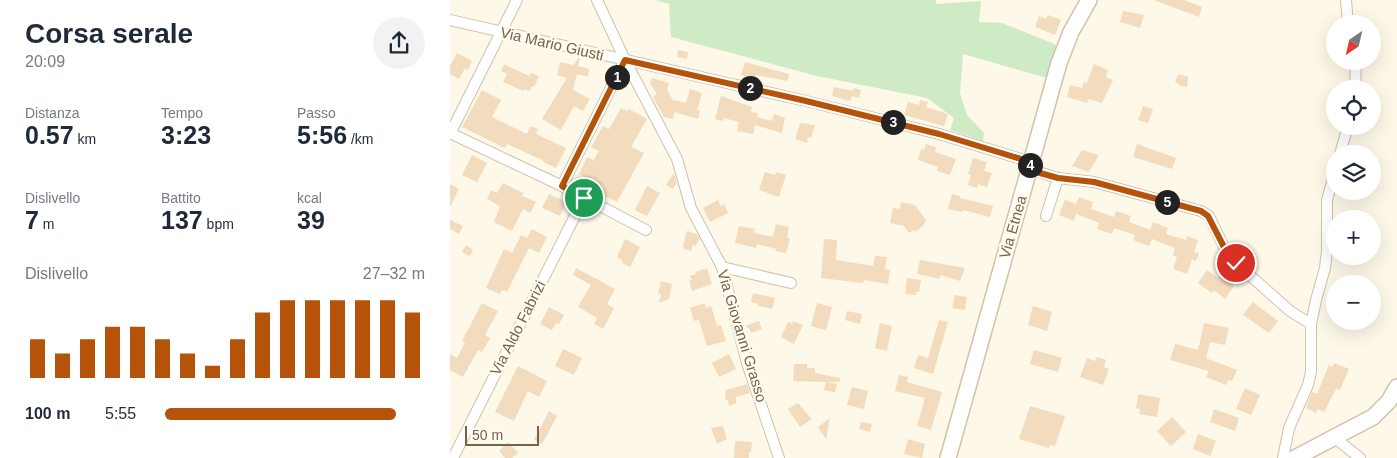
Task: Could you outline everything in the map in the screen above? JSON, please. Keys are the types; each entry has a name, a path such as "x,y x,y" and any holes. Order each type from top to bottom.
{"main road":[{"name":"Via Etnea","path":"948,458 1064,48 1089,0"},
{"path":"1295,458 1374,417 1389,401 1397,387"}],"street":[{"path":"517,0 450,133 562,186 646,230"},
{"name":"Via Giovanni Grasso","path":"597,0 625,60 677,159 691,208 722,267 747,363 779,458"},
{"path":"1346,0 1347,15"},
{"name":"Via Mario Giusti","path":"450,20 806,101 939,134 1030,166 1058,178 1094,182 1201,211 1208,216 1224,247 1236,263 1290,311 1311,324"},
{"path":"562,186 625,60"},
{"path":"1046,216 1058,178"},
{"name":"Via Aldo Fabrizi","path":"453,458 584,198"},
{"path":"1283,458 1289,428 1308,384 1311,372 1311,324 1325,268 1327,251 1327,200"},
{"path":"722,267 791,283"},
{"path":"1335,438 1360,458"}],"green space":[{"path":"655,0 936,0 936,4 981,1 979,22 1002,23 1057,45 1047,78 963,54 960,93 967,115 984,133 983,141 950,130 954,118 927,98 817,76 671,37 669,4"}],"building":[{"path":"1154,0 1184,0 1202,7 1199,17"},
{"path":"1123,11 1144,15 1140,28 1120,22"},
{"path":"1048,15 1061,20 1055,35 1035,27 1039,16 1046,19"},
{"path":"678,50 688,52 687,59 677,57"},
{"path":"457,53 472,61 468,70 465,68 459,79 450,74 450,66"},
{"path":"578,58 580,59 578,66 589,69 588,77 577,74 573,90 590,99 583,111 574,106 561,130 542,119 567,78 557,75 560,62 574,65"},
{"path":"745,62 789,74 788,81 756,75 755,79 741,75"},
{"path":"504,64 529,76 531,73 539,76 534,87 532,86 530,91 524,89 523,91 503,82 507,74 501,71"},
{"path":"1094,64 1108,70 1106,77 1113,80 1102,103 1088,99 1087,103 1067,97 1070,85 1082,88 1084,82 1087,83"},
{"path":"1179,74 1188,77 1187,87 1179,85 1175,81"},
{"path":"652,78 669,83 667,90 673,100 686,103 690,89 702,93 697,110 700,111 698,119 674,112 673,119 664,117 653,97 657,94 650,83"},
{"path":"834,87 853,91 854,88 861,90 859,98 852,96 850,101 832,96"},
{"path":"482,90 501,100 492,117 527,134 530,126 538,129 536,134 566,148 556,168 507,144 505,148 462,127"},
{"path":"721,96 752,107 751,112 758,113 757,117 772,121 774,114 785,118 782,133 755,125 753,134 737,131 739,122 724,118 723,121 715,119"},
{"path":"920,100 928,102 926,107 948,114 944,126 904,115 908,102 919,105"},
{"path":"1143,106 1153,109 1148,123 1138,120"},
{"path":"621,108 627,111 629,109 647,119 631,147 644,153 617,202 603,195 605,190 602,189 604,187 579,174 587,157 594,160 599,151 591,147 603,126 609,129"},
{"path":"800,123 815,125 811,138 808,137 807,143 795,139"},
{"path":"926,144 936,147 935,152 956,159 950,175 937,171 938,167 918,160 921,149 924,150"},
{"path":"1137,144 1176,158 1172,169 1133,157"},
{"path":"1082,150 1099,155 1089,172 1072,166"},
{"path":"472,155 487,163 477,182 462,175"},
{"path":"973,158 987,162 984,171 992,173 987,187 978,184 977,188 968,185 971,175 968,174"},
{"path":"765,172 775,175 776,172 786,175 779,197 759,190"},
{"path":"674,173 677,183 673,189 666,185"},
{"path":"503,183 523,193 522,196 536,202 530,213 523,209 512,231 494,222 500,206 487,199 491,190 497,193"},
{"path":"450,184 459,189 450,207"},
{"path":"647,186 660,193 647,216 635,210"},
{"path":"549,194 567,202 560,216 542,208"},
{"path":"952,194 960,196 960,198 993,206 990,217 963,210 963,212 948,209"},
{"path":"1079,197 1093,202 1091,209 1114,217 1116,211 1131,216 1129,222 1150,230 1153,222 1168,228 1166,234 1186,240 1187,236 1198,240 1194,252 1199,253 1196,261 1192,259 1187,274 1173,269 1177,257 1173,255 1175,248 1152,239 1149,246 1133,240 1135,235 1114,228 1112,234 1097,229 1099,223 1076,214 1074,221 1059,215 1065,200 1076,204"},
{"path":"718,200 721,206 724,204 728,213 710,222 703,208"},
{"path":"901,202 915,205 926,220 923,226 915,232 914,230 909,233 904,226 890,223 893,208 900,209"},
{"path":"450,220 463,226 459,234 450,229"},
{"path":"776,224 789,227 787,238 790,239 786,253 757,244 756,248 735,243 739,226 755,229 754,233 773,237"},
{"path":"532,229 547,237 539,253 529,248 507,292 502,290 500,294 486,288 504,249 512,253 521,235 527,238"},
{"path":"687,231 697,234 700,239 695,246 693,245 691,251 684,249 683,245"},
{"path":"625,239 640,247 630,267 622,263 623,261 617,257"},
{"path":"824,239 837,240 836,260 873,266 875,256 887,257 885,269 890,270 888,284 864,280 863,283 821,278"},
{"path":"466,245 473,250 470,256 462,252"},
{"path":"920,260 965,268 960,281 940,275 940,279 917,274"},
{"path":"576,268 615,289 607,304 614,308 603,329 594,324 597,318 578,307 591,285 573,275"},
{"path":"707,268 712,284 692,291 689,281 692,280 690,276"},
{"path":"1207,270 1218,278 1220,275 1234,286 1225,299 1214,290 1212,293 1198,283"},
{"path":"907,278 921,280 919,292 916,292 916,295 905,294"},
{"path":"661,281 672,284 669,299 659,303 661,294 658,294"},
{"path":"753,293 775,298 772,309 758,306 758,304 751,302"},
{"path":"955,295 967,297 965,310 952,308"},
{"path":"1253,302 1278,321 1269,333 1243,315"},
{"path":"482,303 498,311 485,335 490,338 482,352 478,350 463,377 450,370 450,354 457,358 465,343 462,341"},
{"path":"705,303 706,308 711,306 717,326 721,325 726,341 707,346 699,320 694,321 690,308"},
{"path":"817,303 832,307 826,330 811,326"},
{"path":"1033,306 1052,312 1047,331 1028,325"},
{"path":"549,307 564,315 559,324 556,323 552,330 540,324"},
{"path":"847,311 862,314 860,324 845,320"},
{"path":"939,320 948,322 933,374 914,368 918,355 928,358"},
{"path":"759,321 762,329 751,333 749,328 745,326"},
{"path":"793,321 803,325 794,344 781,337 788,322 792,324"},
{"path":"880,323 892,326 887,351 875,348"},
{"path":"1204,323 1229,328 1225,345 1210,342 1206,358 1237,370 1232,381 1228,380 1226,385 1206,377 1209,371 1170,360 1175,344 1198,350"},
{"path":"563,349 582,358 574,375 555,366"},
{"path":"1034,350 1062,358 1058,372 1030,364"},
{"path":"729,354 736,369 719,377 712,363"},
{"path":"1097,357 1106,360 1104,367 1109,369 1103,385 1080,377 1087,358 1095,361"},
{"path":"1334,363 1349,369 1340,390 1336,389 1324,412 1318,409 1316,413 1306,408 1312,392 1317,394 1329,365 1333,367"},
{"path":"794,364 807,364 807,368 815,368 815,373 840,378 840,382 827,382 837,384 835,392 824,390 826,382 793,381"},
{"path":"518,366 547,381 539,397 528,391 514,421 495,412"},
{"path":"899,375 908,377 907,382 942,392 931,430 917,426 925,398 895,391"},
{"path":"747,384 750,393 736,397 736,403 729,406 728,400 725,400 726,390"},
{"path":"852,387 868,391 864,409 847,405"},
{"path":"1245,388 1260,395 1251,415 1236,409"},
{"path":"1138,394 1160,398 1157,417 1139,414 1140,409 1136,408"},
{"path":"798,403 812,419 800,427 788,409"},
{"path":"1030,406 1065,416 1055,446 1050,445 1049,448 1019,439"},
{"path":"1214,409 1239,418 1235,431 1210,422"},
{"path":"549,411 557,416 542,444 534,440"},
{"path":"1172,417 1186,432 1171,446 1157,431"},
{"path":"830,418 826,439 818,427"},
{"path":"861,422 872,424 870,432 859,429"},
{"path":"723,426 727,439 717,444 711,428"},
{"path":"1198,434 1216,441 1210,456 1193,449"},
{"path":"908,439 925,444 922,458 904,454"},
{"path":"735,441 752,442 749,458 734,458"},
{"path":"508,442 518,453 512,458 505,458 499,451"}],"route":[{"path":"584,198 562,186 625,60 806,101 939,134 1031,162 1029,170 1058,178 1094,182 1201,211 1208,216 1224,247 1236,263"}]}
